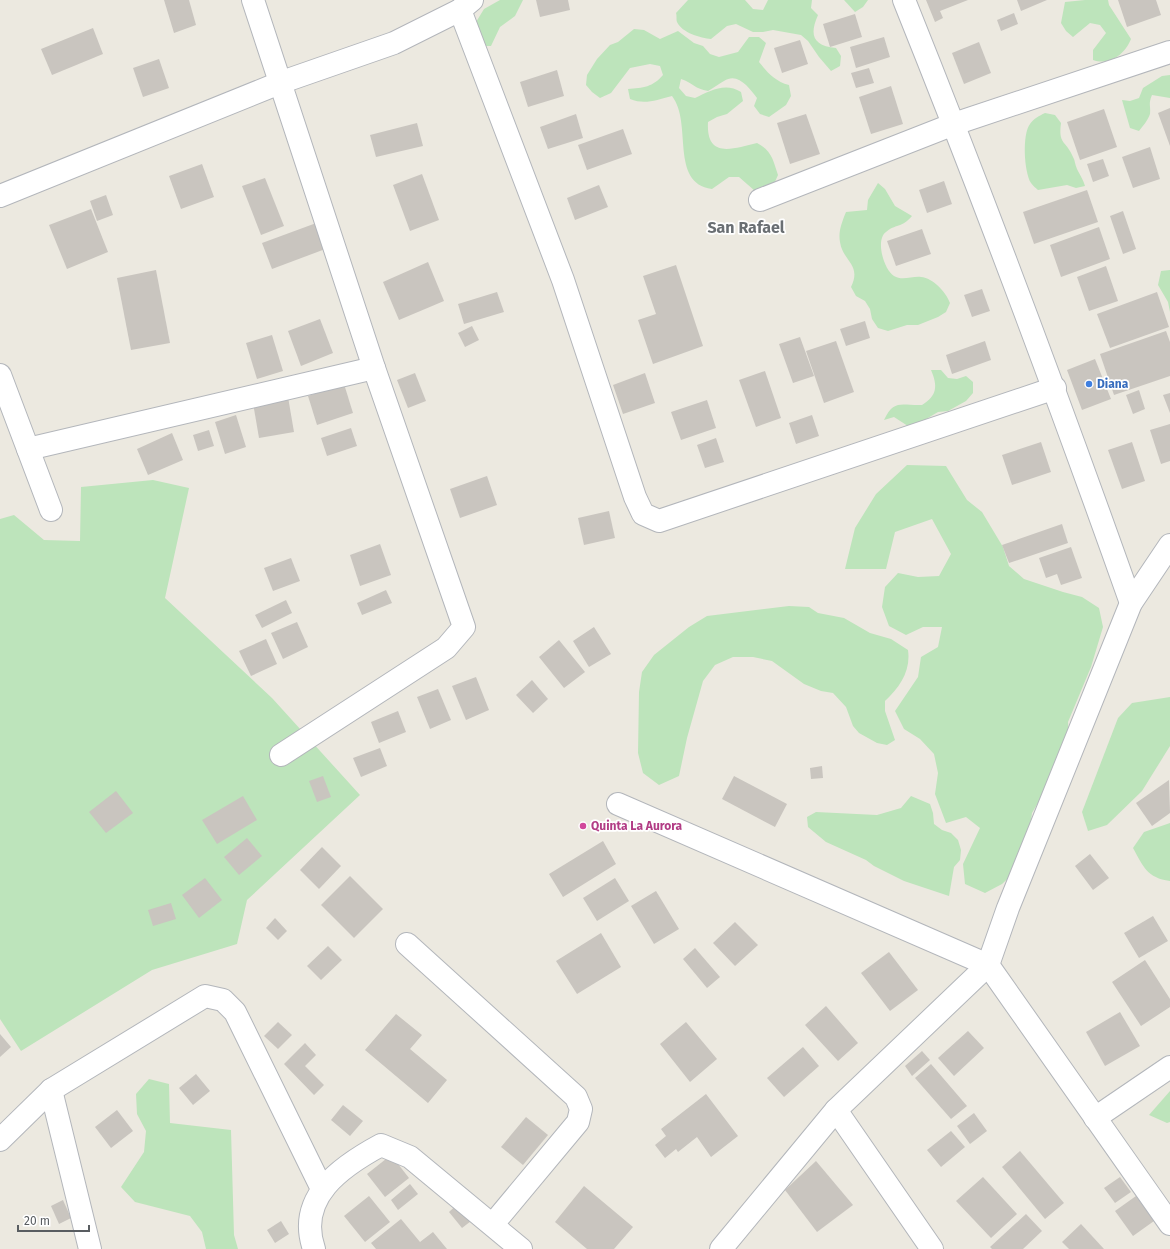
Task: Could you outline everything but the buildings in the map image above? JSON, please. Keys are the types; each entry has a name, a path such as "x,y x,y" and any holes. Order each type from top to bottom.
{"street":[{"path":"253,0 282,82 374,368 464,627 446,648 282,755"},
{"path":"904,0 954,124 1055,388 1131,603"},
{"path":"0,196 282,82 394,42 466,5 563,280 634,497 644,514 659,521 1055,388"},
{"path":"760,200 954,124 1170,52"},
{"path":"28,449 374,368"},
{"path":"2,387 28,449 51,510"},
{"path":"721,1249 836,1110 988,966 1008,908 1131,603 1170,545"},
{"path":"618,804 988,966 1170,1224"},
{"path":"407,944 576,1097 581,1109 578,1122 493,1224"},
{"path":"0,1140 51,1090 205,996 223,1000 235,1012 322,1189"},
{"path":"1095,1118 1170,1067"},
{"path":"51,1090 90,1249"},
{"path":"836,1110 932,1249"},
{"path":"314,1249 309,1235 310,1222 312,1210 322,1189 354,1159 381,1145 410,1157 493,1224 521,1249"}],"green space":[{"path":"500,0 523,0 515,16 500,27 491,46 481,46 473,27 484,9"},
{"path":"688,0 745,0 753,9 763,10 768,0 812,0 811,8 818,15 814,28 815,38 822,45 836,48 841,56 840,66 831,71 808,41 801,35 773,30 753,32 736,24 727,26 711,39 687,32 679,26 676,13"},
{"path":"844,0 868,0 863,7 855,12"},
{"path":"1108,0 1109,5 1131,39 1121,54 1111,60 1093,60 1093,50 1106,33 1100,25 1090,23 1073,37 1066,31 1061,23 1065,2"},
{"path":"634,29 644,30 660,39 678,31 694,43 703,46 710,54 719,57 738,52 749,37 759,37 766,43 759,62 772,76 789,85 791,96 786,105 769,117 760,114 754,106 757,98 743,82 734,78 722,82 708,91 700,89 681,79 679,88 686,96 695,98 712,90 723,88 735,89 741,92 743,101 727,114 708,122 711,142 722,149 730,149 757,143 762,146 769,153 775,165 778,175 774,184 755,191 739,177 729,177 712,189 699,184 691,176 686,164 678,108 672,96 646,102 630,99 628,89 647,86 655,82 663,75 660,66 650,64 630,68 611,93 600,98 592,92 586,85 587,75 597,59 610,45 618,42"},
{"path":"1170,75 1170,98 1152,95 1150,114 1145,123 1139,131 1130,128 1122,100 1130,101 1139,98 1143,88 1162,76"},
{"path":"1045,113 1055,115 1061,123 1060,130 1063,142 1074,158 1076,167 1085,186 1076,188 1067,185 1038,190 1031,183 1025,162 1027,129 1037,117"},
{"path":"878,183 885,189 895,206 912,216 902,224 886,232 881,241 882,255 890,273 897,277 921,277 930,280 942,290 950,303 946,312 938,317 918,325 907,325 888,331 878,328 872,319 870,309 865,301 856,296 851,287 854,279 853,268 842,249 840,242 841,227 846,212 867,210 868,200"},
{"path":"1170,270 1170,312 1168,302 1158,285 1161,271"},
{"path":"931,370 941,370 948,378 957,379 966,376 973,382 973,393 966,401 948,411 938,412 911,428 894,417 884,420 891,409 895,406 904,404 922,405 931,398 935,390 935,381"},
{"path":"907,465 946,466 967,500 982,512 1003,547 1009,566 1024,579 1082,597 1099,608 1103,627 1091,667 1068,722 1069,742 1063,760 1032,813 1027,852 1016,871 1002,884 985,893 965,884 963,864 980,828 966,817 946,823 935,794 938,773 934,754 920,739 904,729 895,711 918,677 921,657 938,647 942,627 923,627 906,635 889,626 882,607 885,587 898,573 918,577 939,576 951,554 932,519 895,532 886,569 845,569 855,528 876,494"},
{"path":"153,480 189,488 165,598 272,698 360,795 247,900 237,944 152,970 21,1051 0,1019 0,519 14,515 44,540 80,541 81,487"},
{"path":"789,606 809,607 818,613 844,618 870,633 891,639 908,650 908,665 906,672 900,684 885,701 885,711 895,740 887,745 877,743 859,733 853,726 846,707 833,693 821,691 804,684 772,661 753,657 733,657 715,665 703,681 687,738 679,776 659,785 643,773 638,753 639,692 642,672 654,655 689,627 707,616"},
{"path":"1170,697 1170,746 1142,791 1107,825 1088,831 1082,812 1118,718 1132,703"},
{"path":"911,796 930,804 934,824 942,830 951,833 958,840 961,850 960,860 954,867 949,896 904,881 874,866 866,860 826,842 808,827 807,817 816,812 877,815 901,808"},
{"path":"1170,823 1170,881 1151,874 1143,866 1133,848 1144,832"},
{"path":"149,1079 169,1084 170,1123 231,1130 234,1235 238,1249 206,1249 202,1232 190,1216 135,1202 121,1187 144,1152 146,1131 137,1114 136,1094"},
{"path":"1170,1091 1170,1122 1167,1123 1149,1115"}],"place":[{"name":"Diana","path":"1089,384"},
{"name":"Quinta La Aurora","path":"583,826"}],"district":[{"name":"San Rafael","path":"746,227"}]}
